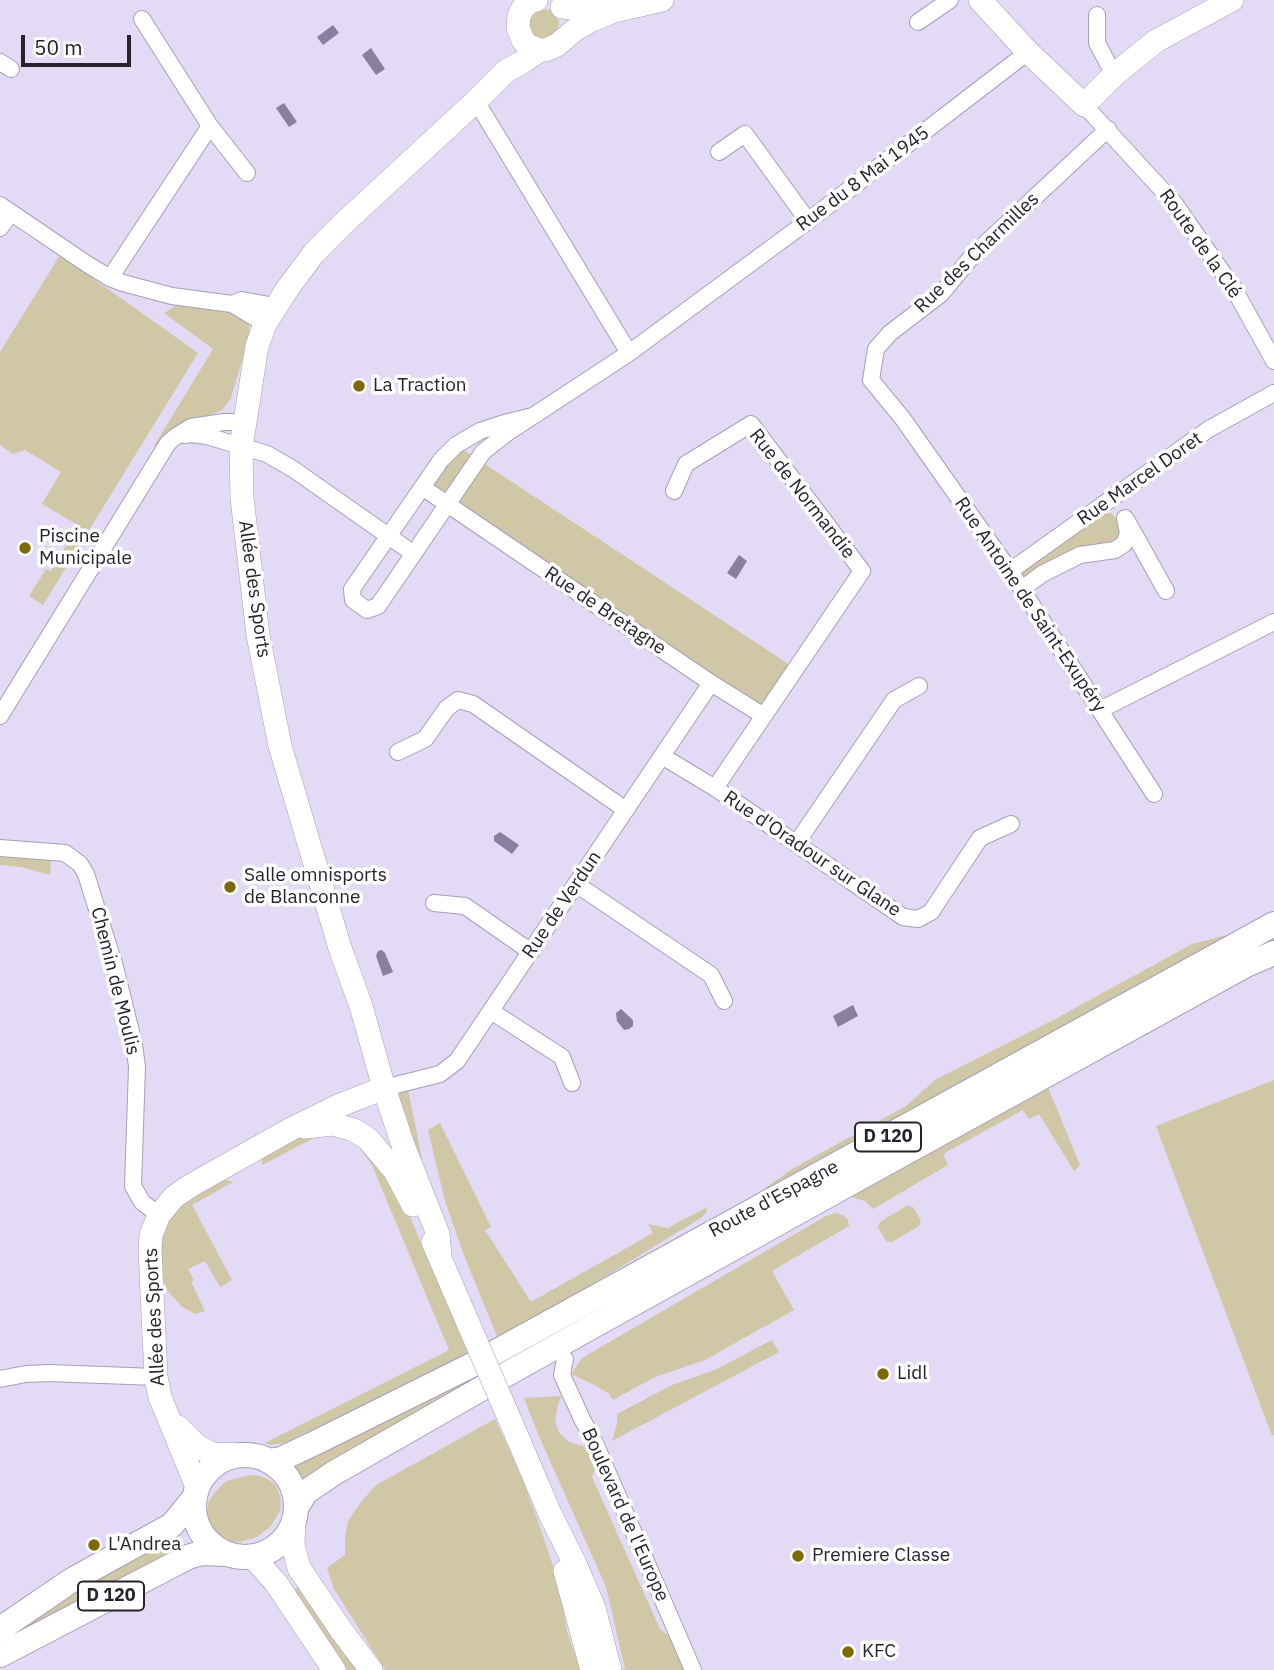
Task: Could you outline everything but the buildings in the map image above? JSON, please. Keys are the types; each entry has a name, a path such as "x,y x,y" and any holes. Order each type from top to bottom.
{"main road":[{"name":"Route d'Espagne","path":"256,1458 281,1459 482,1359 1274,924"},
{"name":"Route d'Espagne","path":"295,1514 306,1492 334,1473 863,1176 1222,978 1274,953"},
{"name":"D 120","path":"0,1629 72,1580 172,1525 208,1471 218,1463 230,1457 256,1458"},
{"path":"256,1458 286,1475 295,1494 295,1514"},
{"path":"196,1492 194,1508 202,1535 227,1555"},
{"name":"D 120","path":"0,1655 188,1556 201,1553 240,1558 267,1553 279,1545 290,1530 295,1514"}],"street":[{"path":"536,0 523,8 517,17 527,45 540,50"},
{"path":"556,4 614,12 662,0"},
{"path":"918,22 950,0"},
{"path":"980,0 1028,52 1084,106 1114,75 1156,41 1232,0"},
{"path":"556,4 567,15 569,23 564,39"},
{"name":"Allée des Sports","path":"380,1089 361,1006 340,948 280,746 258,635 242,498 241,447 257,346 270,316 314,253 383,186 506,71 540,50 552,48 592,20 614,12"},
{"path":"1097,15 1097,43 1114,75"},
{"name":"Allée des Sports","path":"506,71 514,52 517,17"},
{"path":"142,19 211,126 247,173"},
{"name":"Rue du 8 Mai 1945","path":"447,504 483,452 629,352 808,221 1028,52"},
{"path":"476,101 629,352"},
{"name":"Route de la Clé","path":"1084,106 1175,204 1234,289 1274,361"},
{"path":"110,278 211,126"},
{"name":"Rue des Charmilles","path":"903,419 871,380 876,349 890,333 941,294 973,255 1108,130"},
{"path":"719,152 746,134 808,221"},
{"path":"0,228 5,209 110,278 172,296 232,304 270,316"},
{"name":"Rue Marcel Doret","path":"1010,571 1209,429 1274,393"},
{"path":"447,504 378,606 367,610 353,600 352,589 441,460 456,445 480,431 533,416"},
{"name":"Rue Antoine de Saint-Exupéry","path":"903,419 1010,571 1154,794"},
{"path":"0,716 168,443 191,427 245,422"},
{"name":"Rue de Normandie","path":"674,491 686,464 751,424 862,571 715,788"},
{"path":"175,437 191,434 207,436 268,454 414,554"},
{"name":"Rue de Bretagne","path":"422,487 764,716"},
{"path":"1113,498 1166,591"},
{"path":"1022,589 1042,574 1080,555 1115,550 1124,544 1128,534 1125,518"},
{"path":"1100,710 1274,622"},
{"name":"Rue de Verdun","path":"380,1089 440,1074 457,1061 711,683"},
{"path":"796,844 894,700 919,686"},
{"path":"398,752 425,740 447,708 458,700 473,704 626,810"},
{"name":"Rue d'Oradour sur Glane","path":"662,756 715,788 903,917 918,919 931,912 980,838 1011,824"},
{"name":"Chemin de Moulis","path":"0,848 65,853 80,864 86,874 115,967 134,1044 137,1067 134,1186 142,1202 159,1215"},
{"path":"576,884 711,975 724,1000"},
{"path":"434,903 465,906 531,952"},
{"path":"491,1011 562,1057 572,1083"},
{"path":"159,1215 174,1197 190,1186 291,1129 380,1089"},
{"path":"380,1089 387,1134 415,1209"},
{"path":"380,1089 438,1234 440,1255"},
{"path":"291,1129 333,1124 354,1130 368,1139 395,1171 440,1255 550,1514 576,1566 594,1608 610,1670"},
{"name":"Allée des Sports","path":"159,1215 151,1235 150,1250 156,1377 160,1397 196,1492"},
{"name":"Boulevard de l'Europe","path":"565,1359 562,1375 595,1443 693,1670"},
{"path":"0,1379 49,1373 156,1377"},
{"path":"170,1419 197,1446 212,1454 256,1458"},
{"path":"295,1514 293,1545 299,1567 371,1670"},
{"path":"550,1514 592,1670"},
{"path":"253,1557 276,1583 334,1670"}],"shaded area":[{"path":"539,9 550,10 559,22 558,32 546,41 531,36 527,21 529,15"},
{"path":"333,25 339,33 323,45 317,37"},
{"path":"371,48 385,69 376,75 362,55"},
{"path":"284,103 297,122 289,127 276,108"},
{"path":"60,255 198,353 43,605 29,596 46,569 51,571 78,525 42,504 61,472 25,450 13,454 0,445 0,352"},
{"path":"186,303 234,313 246,320 249,336 231,398 222,410 177,426 154,446 213,349 164,313"},
{"path":"456,445 796,669 764,716 422,487"},
{"path":"1104,513 1111,513 1121,525 1121,540 1022,576 1021,573"},
{"path":"739,555 747,561 736,579 727,573"},
{"path":"500,832 519,845 512,854 494,841 494,836"},
{"path":"0,852 51,856 50,875 21,867 0,865"},
{"path":"1243,931 737,1208 792,1169 906,1106 935,1080 1055,1019 1192,944"},
{"path":"1274,933 1274,940 303,1483 291,1464 419,1405"},
{"path":"382,950 393,972 383,976 376,956 378,951"},
{"path":"853,1005 858,1016 838,1027 833,1016"},
{"path":"621,1009 633,1020 633,1026 629,1029 624,1030 617,1021 616,1013"},
{"path":"1274,1080 1274,1435 1272,1436 1156,1126"},
{"path":"1047,1085 1080,1165 1074,1171 1039,1114 1029,1119 1023,1110 943,1154 948,1165 873,1209 865,1201 844,1195"},
{"path":"408,1089 425,1174 398,1097 401,1090"},
{"path":"440,1123 491,1227 485,1230 531,1302 653,1233 648,1224 668,1228 707,1207 706,1213 499,1341 445,1201 428,1130"},
{"path":"327,1129 362,1143 407,1210 470,1358 284,1443 271,1445 265,1443 449,1350 372,1165 359,1147 346,1138 332,1135 316,1137 262,1165 262,1156 307,1133"},
{"path":"220,1178 233,1182 192,1205 232,1280 220,1287 205,1261 188,1269 205,1311 195,1314 182,1307 167,1290 159,1252 162,1235 180,1205"},
{"path":"908,1205 913,1207 921,1221 919,1226 892,1242 886,1241 878,1227 880,1222"},
{"path":"835,1213 843,1215 849,1226 772,1271 794,1310 705,1360 655,1377 613,1400 608,1393 571,1374 582,1358"},
{"path":"772,1340 779,1352 612,1441 617,1414 672,1385 715,1370"},
{"path":"562,1396 555,1421 559,1432 569,1442 586,1447 596,1466 592,1477 660,1629 673,1639 686,1670 618,1670 625,1669 606,1587 524,1398"},
{"path":"495,1419 519,1470 539,1524 562,1593 567,1631 580,1670 385,1670 334,1589 327,1568 345,1555 348,1521 376,1485"},
{"path":"250,1475 268,1479 275,1485 281,1502 280,1511 270,1527 257,1537 228,1542 210,1528 207,1519 209,1501 226,1481"},
{"path":"163,1540 171,1554 0,1647 0,1639 54,1608 82,1586"},
{"path":"301,1585 359,1670 345,1670 292,1592"}],"place":[{"name":"La Traction","path":"359,386"},
{"name":"Piscine Municipale","path":"25,548"},
{"name":"Salle omnisports de Blanconne","path":"230,887"},
{"name":"Lidl","path":"883,1374"},
{"name":"L'Andrea","path":"94,1545"},
{"name":"Premiere Classe","path":"798,1556"},
{"name":"KFC","path":"848,1652"}]}
